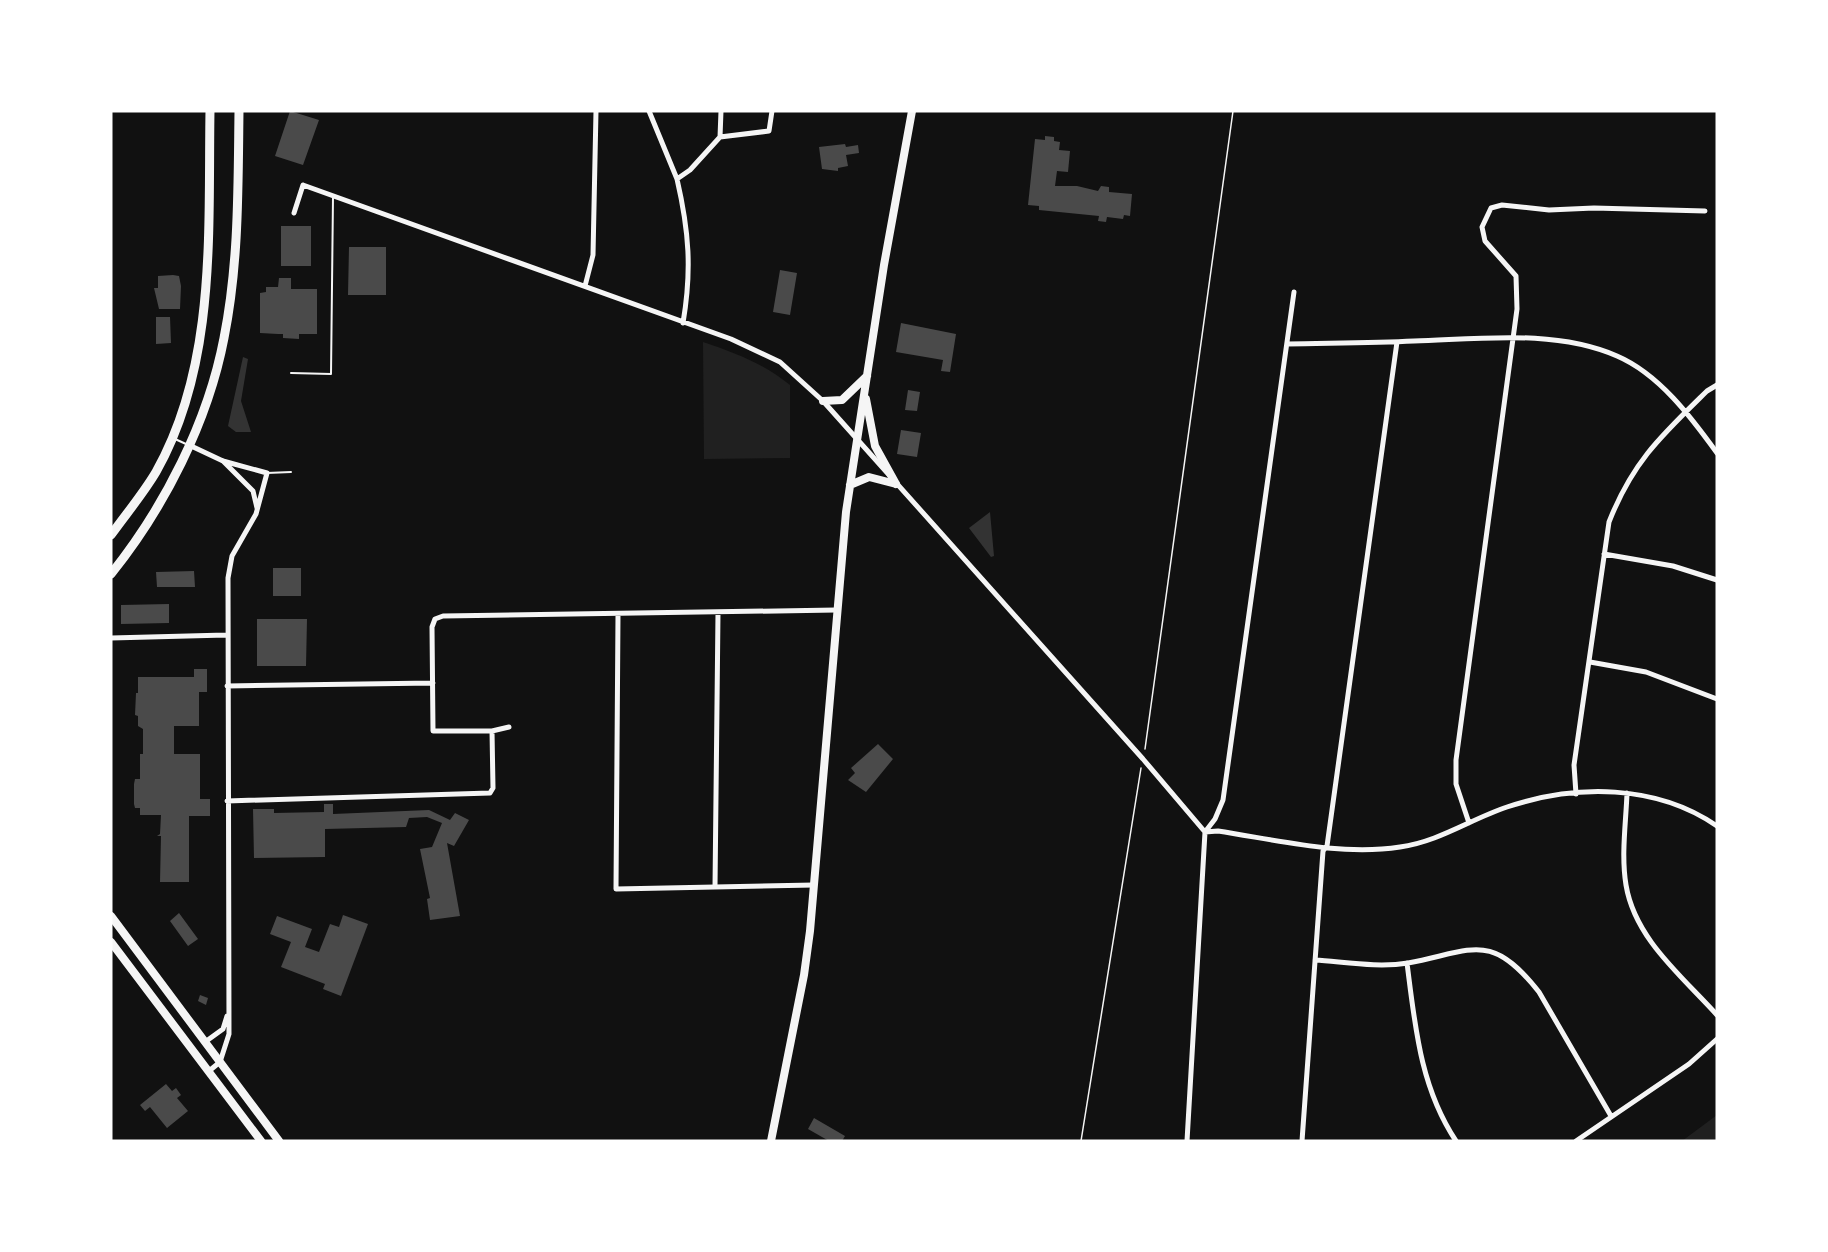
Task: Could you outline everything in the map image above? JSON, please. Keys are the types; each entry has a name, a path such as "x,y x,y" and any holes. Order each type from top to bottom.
{"highway":[{"path":"111,534 156,471 172,438 189,386 200,329 207,269 210,111"},
{"path":"111,574 152,517 175,477 208,397 224,338 237,238 239,111"}],"main road":[{"path":"771,1141 804,975 814,885 836,610 850,485 912,111"},
{"path":"823,401 842,400 867,376"},
{"path":"865,390 875,446 896,484"},
{"path":"850,485 870,477 896,484"},
{"path":"111,916 279,1141"},
{"path":"111,942 261,1141"}],"street":[{"path":"585,286 593,255 596,111"},
{"path":"649,111 677,179 687,219 690,286 683,323"},
{"path":"677,179 690,170 720,137 721,111"},
{"path":"720,137 769,131 772,111"},
{"path":"294,213 303,185 763,352 797,375 823,401 1143,759 1205,832"},
{"path":"1469,823 1456,784 1456,760 1518,301 1516,276 1485,241 1482,227 1491,208 1502,205 1549,210 1594,208 1705,211"},
{"path":"1187,1141 1205,832 1215,819 1223,800 1294,292"},
{"path":"1287,344 1514,338 1580,344 1619,356 1642,371 1685,412 1717,453"},
{"path":"1302,1141 1323,851 1327,846 1397,342"},
{"path":"1576,794 1574,765 1609,522 1620,493 1653,442 1707,390 1717,385"},
{"path":"188,445 223,461 267,472 257,509 232,556 228,578 226,635 229,1034 220,1062 209,1071"},
{"path":"223,461 253,491 257,509"},
{"path":"1604,554 1673,566 1717,580"},
{"path":"509,727 492,731 433,731 432,627 435,619 443,616 718,614 836,610"},
{"path":"715,886 718,614"},
{"path":"618,615 616,889 814,885"},
{"path":"111,638 226,635"},
{"path":"1590,662 1646,672 1717,699"},
{"path":"227,686 433,682"},
{"path":"227,801 490,793 493,788 492,731"},
{"path":"1205,832 1218,831 1369,850 1401,847 1431,839 1506,807 1544,797 1627,792 1664,799 1693,810 1717,826"},
{"path":"1627,792 1626,877 1636,915 1651,943 1717,1015"},
{"path":"1315,960 1374,964 1407,963 1452,951 1479,947 1498,954 1528,979 1539,992 1611,1116"},
{"path":"1407,963 1422,1065 1431,1096 1456,1141"},
{"path":"205,1042 223,1029 229,1009"},
{"path":"1576,1141 1689,1064 1717,1039"}],"lane":[{"path":"291,373 331,374 333,197"},
{"path":"172,438 188,445"},
{"path":"267,472 291,472"}],"path":[{"path":"1144,752 1233,111"},
{"path":"1081,1141 1141,771"}],"shaded area":[{"path":"703,342 759,365 790,385 790,458 704,459"},
{"path":"243,357 248,359 241,401 251,432 236,432 228,426"},
{"path":"990,512 994,556 991,557 969,528"},
{"path":"1717,1115 1717,1141 1682,1141"}],"building":[{"path":"290,111 319,120 303,165 275,156"},
{"path":"1045,136 1054,137 1054,141 1060,142 1059,150 1070,151 1068,172 1057,171 1055,186 1077,186 1098,191 1101,186 1109,187 1109,192 1132,194 1130,216 1124,215 1123,219 1107,217 1106,222 1098,221 1099,216 1039,210 1039,206 1028,205 1035,139 1045,140"},
{"path":"845,144 846,147 858,145 859,153 846,155 848,166 838,168 838,171 822,169 819,147"},
{"path":"281,226 311,226 311,266 281,266"},
{"path":"349,247 386,247 386,295 348,295"},
{"path":"780,270 797,273 790,315 773,312"},
{"path":"158,276 179,276 180,309 159,309 154,288 158,288"},
{"path":"279,278 291,278 291,289 317,289 317,334 299,334 299,339 283,338 283,334 260,333 260,293 266,292 266,287 278,287"},
{"path":"156,317 170,317 171,343 156,344"},
{"path":"901,323 956,334 950,372 941,371 943,360 896,352"},
{"path":"908,390 920,392 917,411 905,410"},
{"path":"901,430 921,433 917,457 897,454"},
{"path":"273,568 301,568 301,596 273,596"},
{"path":"194,571 195,587 157,587 156,572"},
{"path":"169,604 169,623 121,624 121,605"},
{"path":"257,619 307,619 306,666 257,666"},
{"path":"194,669 207,669 207,692 199,692 199,726 174,726 174,754 200,754 200,799 210,799 210,816 189,816 189,882 160,882 161,836 157,836 160,834 161,815 140,815 140,808 135,808 134,804 134,784 135,779 140,779 140,754 143,754 143,729 138,726 138,716 135,715 138,677 194,677"},
{"path":"878,744 893,759 866,792 848,780 855,773 851,768"},
{"path":"324,804 333,804 333,814 429,810 450,820 455,813 469,820 454,846 447,843 460,916 430,920 427,899 430,898 420,849 432,847 442,823 427,817 409,818 406,827 325,829 325,857 254,858 253,809 274,809 274,813 324,812"},
{"path":"179,913 198,939 188,946 170,921"},
{"path":"343,915 368,924 341,996 323,989 325,984 281,967 291,942 270,934 277,916 312,929 305,947 319,952 330,924 339,927"},
{"path":"200,995 208,998 206,1005 198,1001"},
{"path":"166,1084 172,1091 176,1088 181,1095 177,1098 188,1111 167,1128 150,1107 145,1111 140,1105"},
{"path":"814,1118 845,1136 842,1141 829,1141 808,1129"}]}
